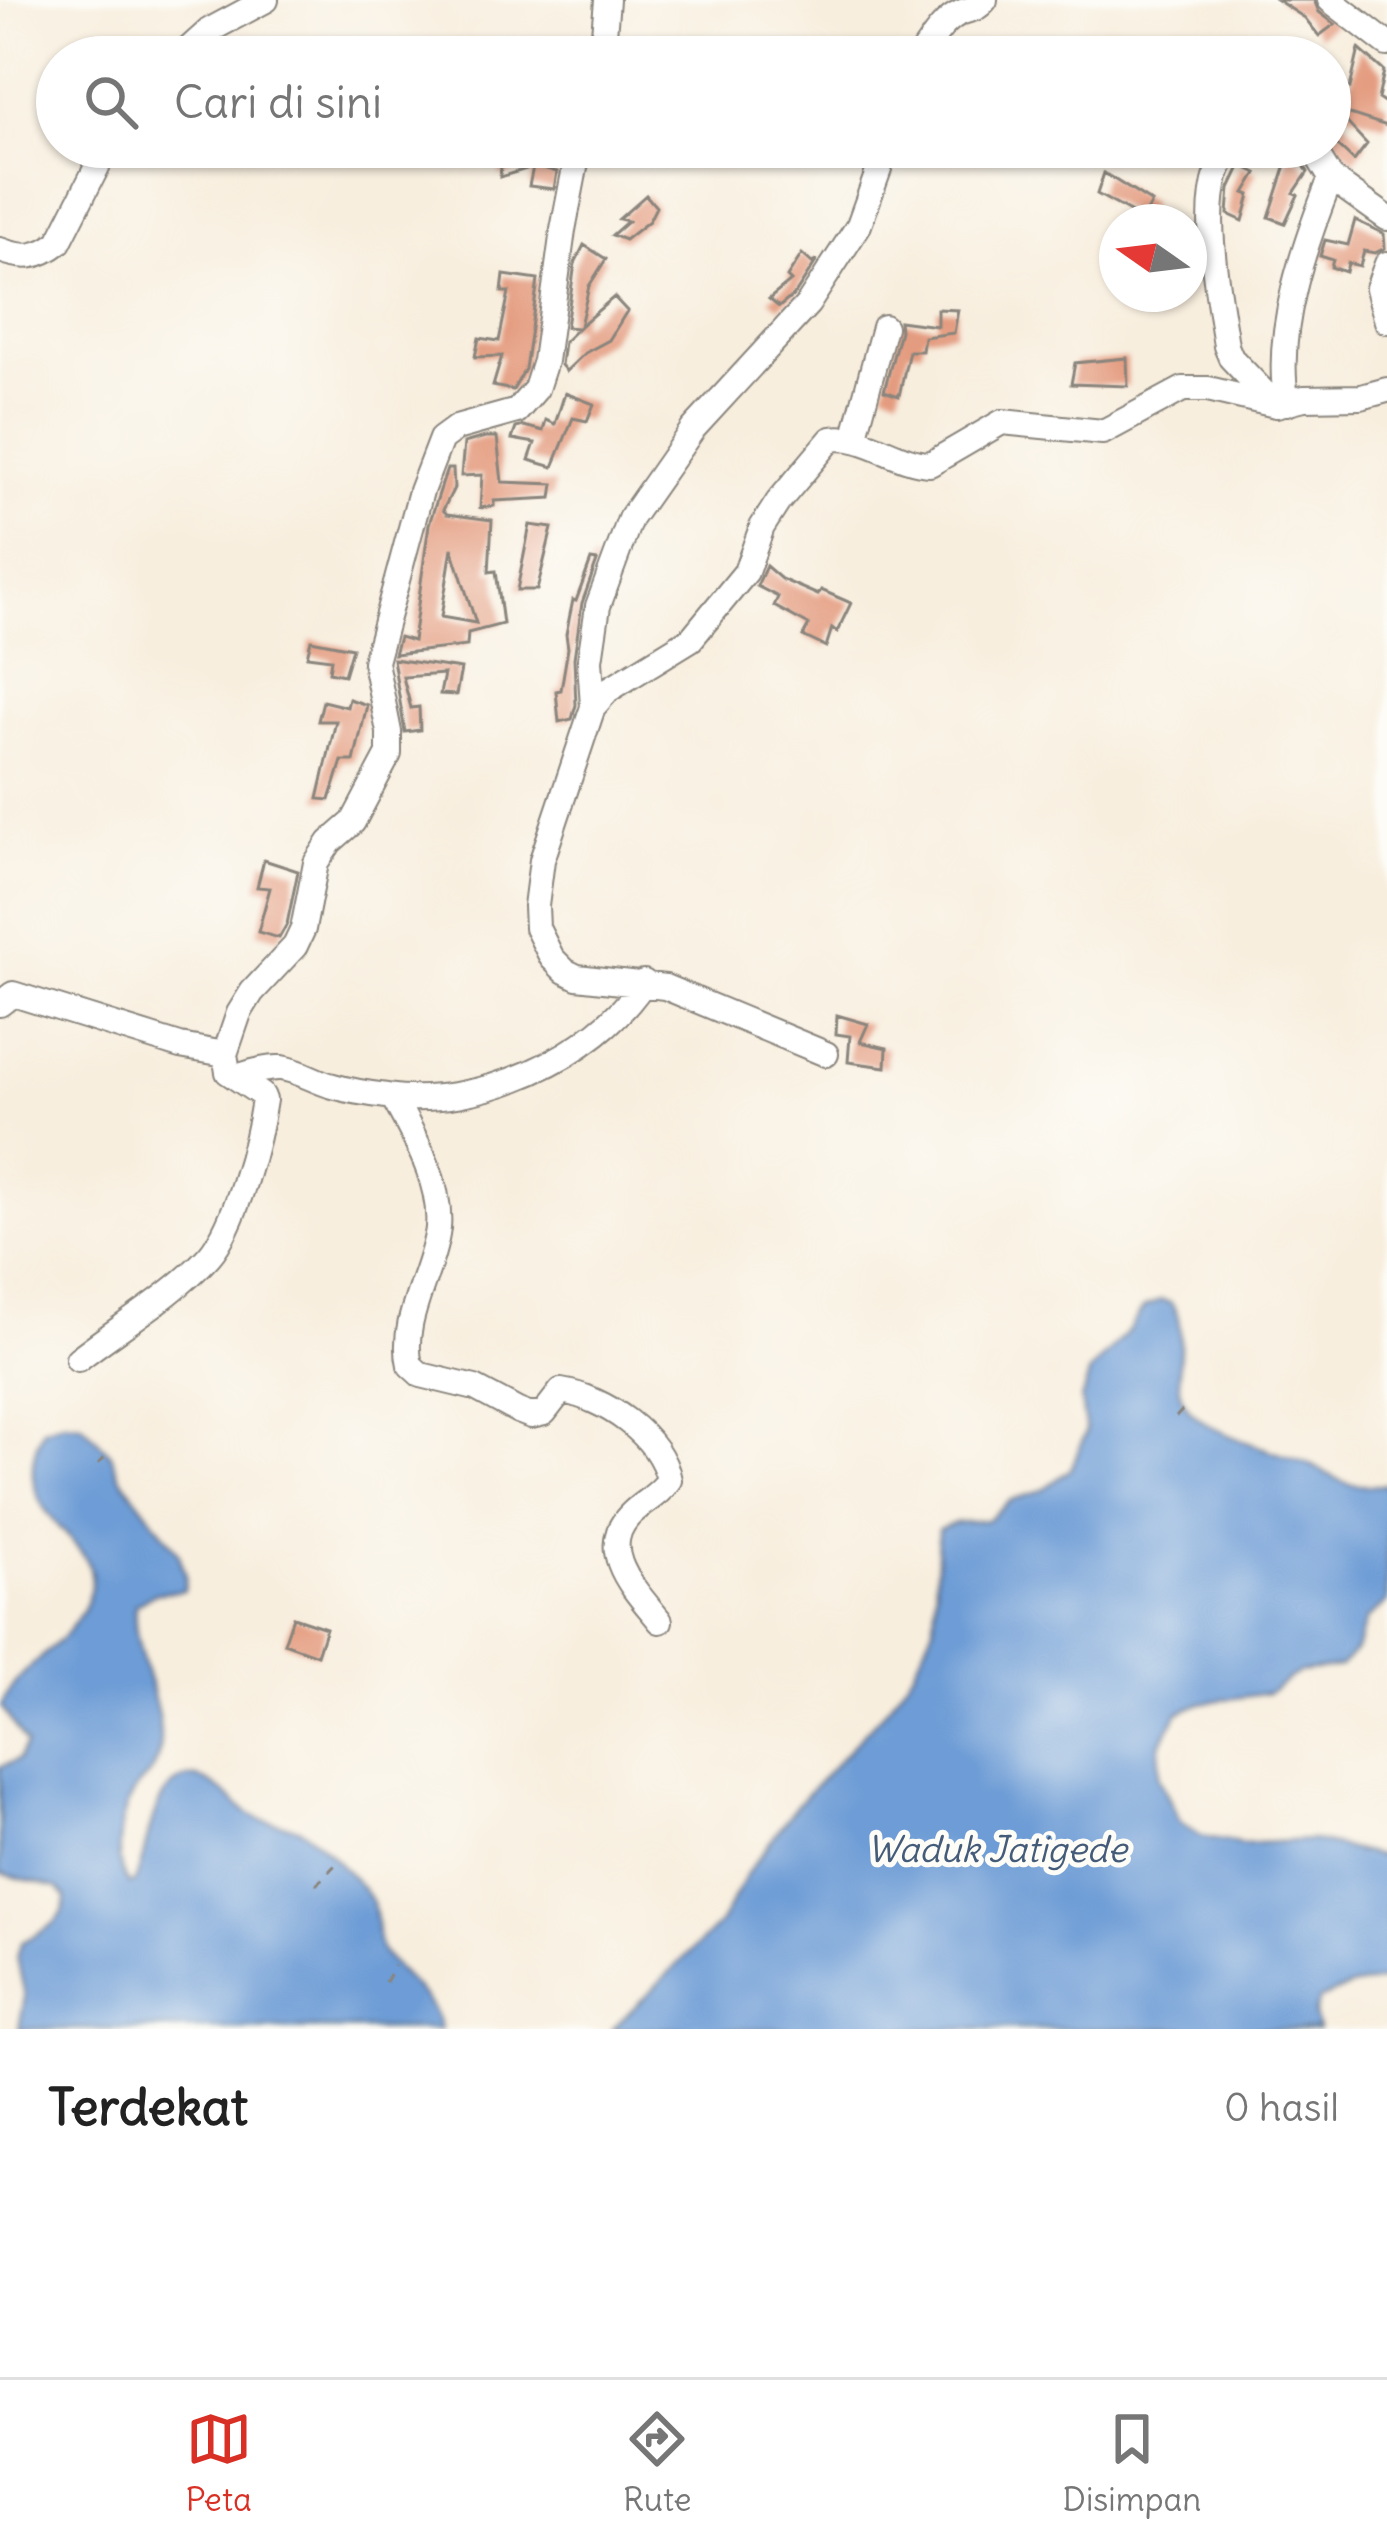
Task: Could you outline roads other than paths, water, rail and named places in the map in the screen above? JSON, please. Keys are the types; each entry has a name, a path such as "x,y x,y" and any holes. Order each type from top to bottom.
{"street":[{"path":"203,36 266,0"},
{"path":"604,36 607,0"},
{"path":"1330,0 1387,44"},
{"path":"937,36 972,3"},
{"path":"0,250 29,258 59,242 96,168"},
{"path":"230,1065 239,1013 252,992 286,958 303,929 316,863 353,821 389,754 375,662 421,490 441,439 456,428 518,411 536,388 545,361 576,168"},
{"path":"593,707 590,660 598,606 630,519 693,429 808,304 859,225 879,168"},
{"path":"1221,168 1209,204 1226,346 1231,358 1281,404"},
{"path":"1325,168 1331,178 1387,218"},
{"path":"1281,404 1283,360 1300,262 1331,178"},
{"path":"1387,264 1378,288 1387,321"},
{"path":"854,439 884,327"},
{"path":"826,1054 687,995 644,982 596,981 565,971 552,958 537,928 542,860 593,707 608,689 691,639 746,572 762,527 831,439 854,439 916,464 930,464 1001,422 1103,432 1184,389 1208,388 1281,404 1387,390"},
{"path":"0,1004 14,994 230,1065 285,1068 334,1087 393,1097 452,1098 476,1094 524,1074 601,1032 644,982"},
{"path":"78,1359 194,1270 226,1232 264,1100 230,1065"},
{"path":"393,1097 419,1148 437,1206 434,1248 408,1342 410,1365 421,1375 475,1388 531,1416 544,1413 561,1391 583,1395 617,1413 642,1437 662,1460 669,1480 625,1521 618,1539 618,1562 660,1621"}],"water":[{"name":"Waduk Jatigede","path":"1161,1300 1171,1303 1177,1314 1179,1379 1193,1414 1223,1432 1344,1482 1387,1484 1387,1602 1366,1620 1356,1650 1340,1667 1299,1672 1268,1693 1201,1703 1178,1713 1160,1744 1159,1777 1180,1822 1201,1836 1243,1844 1311,1840 1387,1858 1387,1980 1318,2000 1314,2015 1318,2029 612,2029 720,1923 746,1875 796,1806 887,1708 914,1670 934,1626 938,1530 987,1520 1010,1501 1042,1490 1071,1469 1086,1432 1081,1400 1090,1372 1143,1308"},
{"path":"63,1422 82,1424 111,1454 119,1475 178,1552 186,1576 184,1590 153,1594 135,1605 160,1743 154,1767 133,1793 124,1814 119,1852 123,1875 129,1884 134,1883 154,1814 168,1790 188,1778 207,1781 254,1817 301,1829 350,1875 372,1902 381,1950 425,1998 440,2029 19,2029 25,1996 17,1958 21,1943 57,1920 66,1897 58,1888 0,1873 0,1767 18,1760 26,1744 1,1706 21,1676 73,1625 90,1591 91,1572 83,1555 43,1506 34,1485 33,1460 43,1429"}]}
